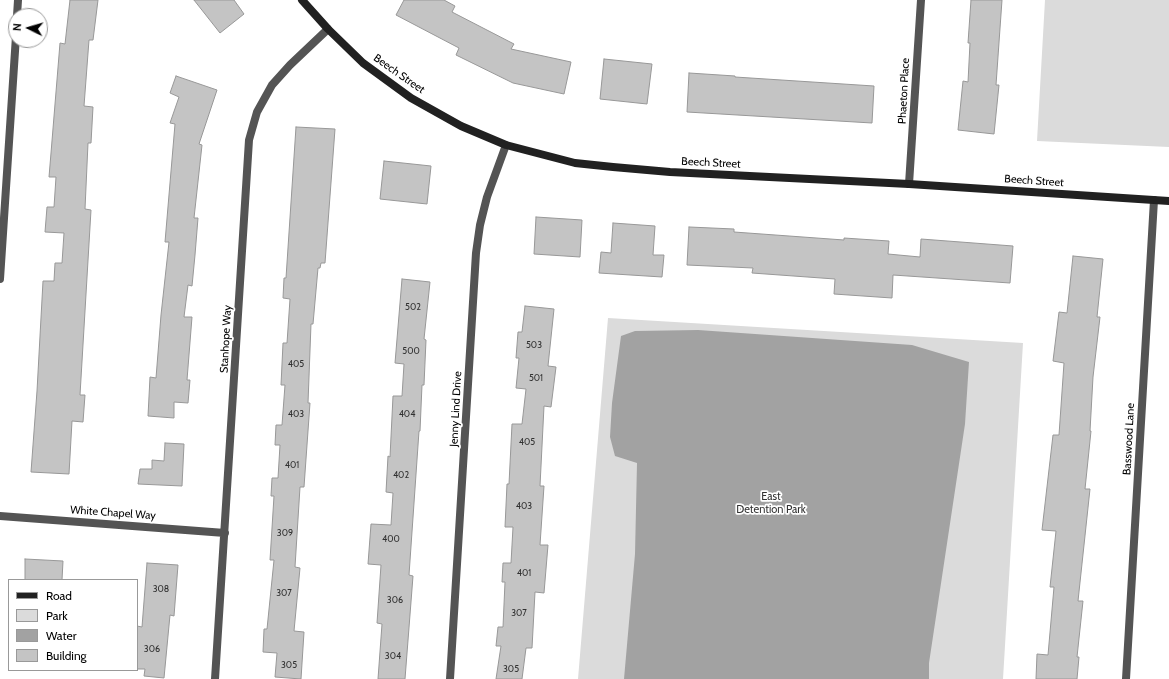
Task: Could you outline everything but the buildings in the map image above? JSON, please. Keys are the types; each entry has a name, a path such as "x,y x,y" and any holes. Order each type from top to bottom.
{"street":[{"name":"Beech Street","path":"302,0 328,29 363,63 411,98 461,126 506,145 574,162 670,172 909,184 1169,200"},
{"name":"Phaeton Place","path":"909,184 921,0"},
{"name":"Stanhope Way","path":"215,679 249,140 257,112 272,85 328,29"},
{"path":"0,279 15,48"},
{"name":"Jenny Lind Drive","path":"450,679 476,253 485,204 506,145"},
{"name":"Basswood Lane","path":"1126,679 1154,200"},
{"name":"White Chapel Way","path":"0,516 225,533"}],"green space":[{"path":"1045,0 1169,0 1169,147 1037,141"},
{"name":"East Detention Park","path":"608,318 1023,343 1003,679 578,679"}],"water":[{"name":"East Detention Park","path":"698,330 912,345 969,362 965,424 929,663 929,679 624,679 635,554 637,463 615,456 610,437 612,403 621,336 635,331"}]}
